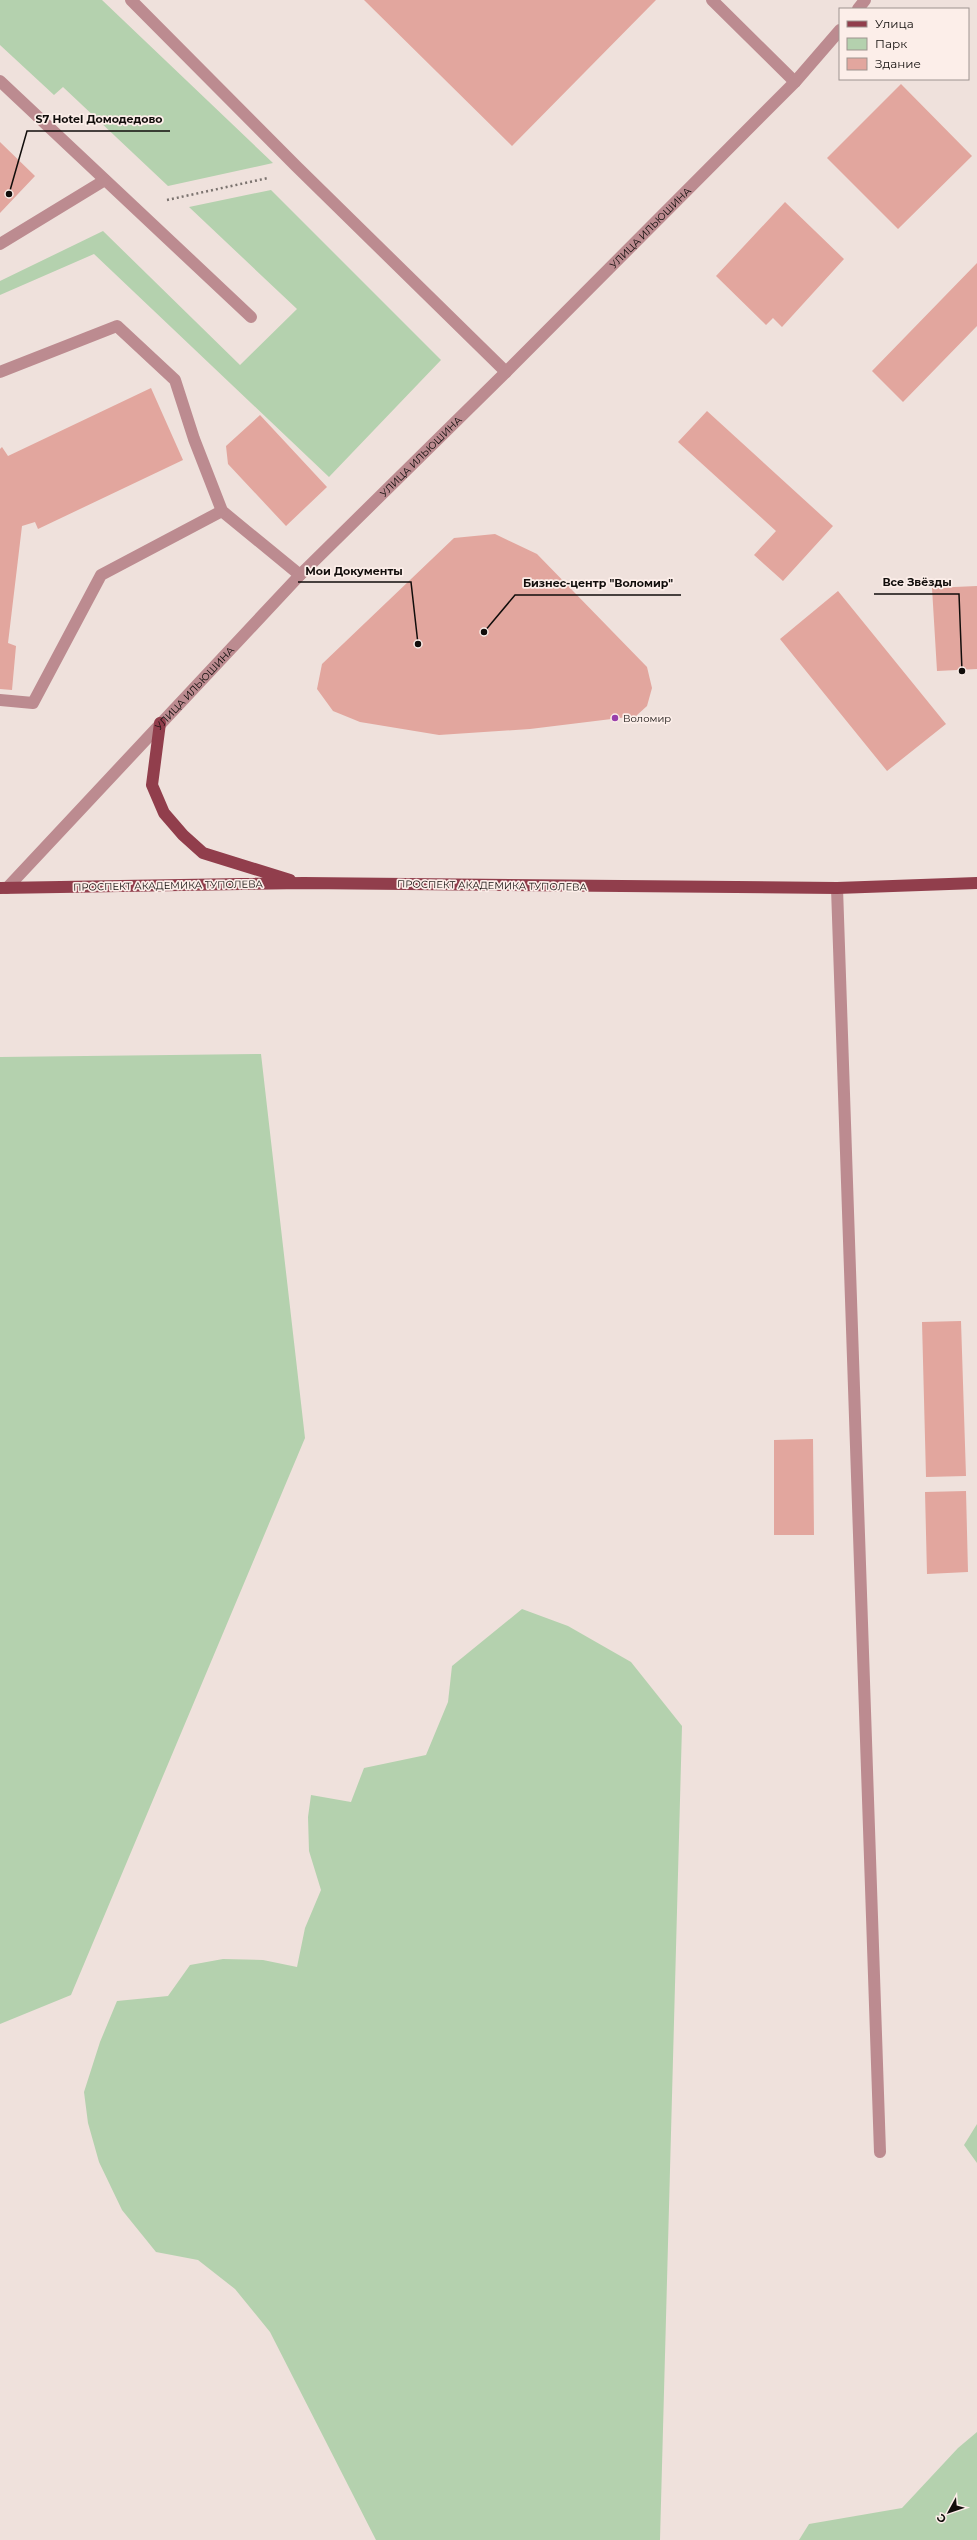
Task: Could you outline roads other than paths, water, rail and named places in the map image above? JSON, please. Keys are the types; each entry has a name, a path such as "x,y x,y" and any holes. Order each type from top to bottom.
{"main road":[{"path":"160,723 152,785 164,813 182,835 203,853 303,883"},
{"name":"ПРОСПЕКТ АКАДЕМИКА ТУПОЛЕВА","path":"4,888 303,883 837,888 977,883"}],"street":[{"path":"131,0 296,166 506,372"},
{"path":"712,0 794,82"},
{"path":"859,8 865,0"},
{"name":"УЛИЦА ИЛЬЮШИНА","path":"4,888 300,575 506,372 794,82 839,31"},
{"path":"0,81 251,317"},
{"path":"0,244 105,180"},
{"path":"0,372 117,326 175,380 194,439 222,512 300,575"},
{"path":"0,700 33,703 101,575 222,512"},
{"path":"837,888 880,2152"}],"place":[{"name":"S7 Hotel Домодедово","path":"9,194"},
{"name":"Бизнес-центр \"Воломир\"","path":"484,632"},
{"name":"Мои Документы","path":"418,644"},
{"name":"Все Звёзды","path":"962,671"},
{"name":"Воломир","path":"615,718"}]}
